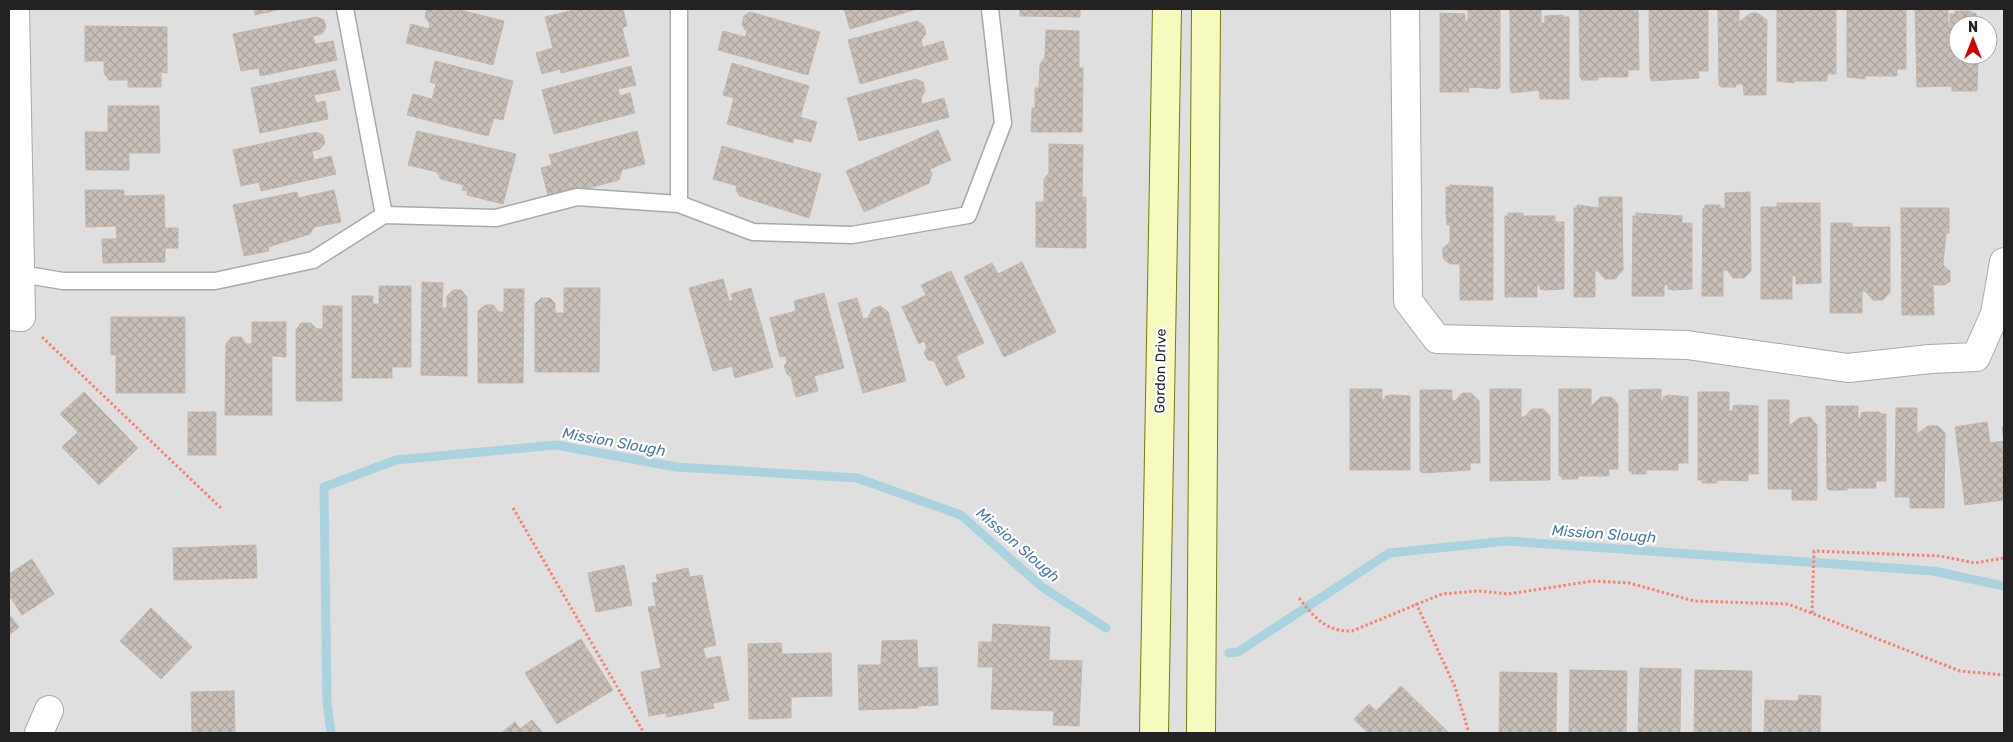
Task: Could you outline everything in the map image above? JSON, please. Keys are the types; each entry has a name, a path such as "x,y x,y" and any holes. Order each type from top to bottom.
{"main road":[{"name":"Gordon Drive","path":"1154,733 1167,9"},
{"path":"1201,733 1206,9"}],"street":[{"path":"15,9 21,274 15,316"},
{"path":"1405,9 1408,301 1437,340 1688,345 1848,368 1930,359 1976,357 1995,314 2004,262"}],"lane":[{"path":"345,9 384,215"},
{"path":"679,9 679,204"},
{"path":"21,274 63,281 215,281 313,260 384,215 496,218 577,197 679,204 754,232 852,235 968,215 1003,123 990,9"}],"path":[{"path":"15,316 222,509"},
{"path":"513,508 644,733"},
{"path":"1812,613 1812,557 1814,551 1940,556 1975,563 2004,558"},
{"path":"1299,598 1316,618 1330,628 1340,631 1352,631 1369,626 1442,594 1478,591 1508,594 1593,581 1629,583 1694,601 1788,604 1960,671 2004,675"},
{"path":"1416,604 1455,687 1469,733"}],"shaded area":[{"path":"9,9 2004,9 2004,733 9,733"}],"building":[{"path":"254,9 282,9 255,15"},
{"path":"427,9 456,9 504,21 493,65 406,43 411,24 429,29 430,24 425,17"},
{"path":"578,9 623,9 627,26 622,28 629,56 561,73 560,69 542,74 536,53 553,48 545,17"},
{"path":"844,9 917,9 850,29"},
{"path":"1020,9 1080,9 1080,17 1020,16"},
{"path":"1468,9 1500,9 1500,87 1498,89 1469,87 1469,92 1440,92 1440,13 1465,14 1465,21 1468,21"},
{"path":"1510,9 1541,9 1541,23 1545,23 1545,16 1563,15 1563,17 1569,17 1569,99 1540,99 1539,90 1512,93 1510,90"},
{"path":"1579,9 1638,9 1639,70 1628,70 1628,77 1598,77 1598,80 1582,80 1580,77"},
{"path":"1649,9 1708,9 1708,71 1698,71 1699,78 1652,81 1650,78"},
{"path":"1718,9 1739,9 1739,22 1751,13 1757,13 1767,20 1766,95 1744,95 1743,84 1736,84 1736,87 1721,87 1719,85"},
{"path":"1777,9 1809,9 1809,11 1811,9 1836,9 1836,74 1827,74 1827,81 1794,81 1794,83 1777,81"},
{"path":"1847,9 1906,9 1906,69 1897,69 1897,76 1865,76 1865,79 1847,77"},
{"path":"1915,9 1948,9 1948,65 1978,65 1977,91 1952,91 1952,86 1917,87"},
{"path":"1955,11 1971,11 1971,13 1976,13 1976,15 1950,15 1955,14"},
{"path":"750,12 820,32 808,75 718,50 723,31 745,37 747,32 742,25 744,16"},
{"path":"316,17 324,20 326,27 322,34 313,36 315,44 333,41 337,60 260,76 259,68 241,71 233,34"},
{"path":"917,21 924,26 926,34 921,40 923,47 943,41 948,59 860,84 848,40"},
{"path":"85,26 167,27 167,73 161,72 161,87 128,87 128,80 109,80 104,73 104,61 85,61"},
{"path":"1046,30 1079,31 1079,68 1083,68 1082,132 1031,132 1032,108 1035,108 1035,88 1039,88 1040,64 1045,57"},
{"path":"435,61 513,81 503,120 494,118 488,136 407,115 413,94 432,99 436,84 430,82"},
{"path":"732,63 809,86 800,117 817,122 811,142 794,138 793,143 727,124 734,98 723,95"},
{"path":"631,66 636,85 618,89 620,96 630,93 635,113 554,134 542,90"},
{"path":"335,70 340,90 314,95 316,103 325,101 328,119 260,133 251,88"},
{"path":"916,79 923,82 925,91 921,98 922,104 944,98 949,117 859,141 847,98"},
{"path":"108,106 159,106 160,153 129,153 129,170 86,170 85,132 108,132"},
{"path":"938,130 951,160 930,169 932,174 929,183 864,212 846,171"},
{"path":"417,131 516,154 503,204 467,195 468,191 462,190 464,185 441,179 437,172 408,165"},
{"path":"637,131 645,164 622,170 619,180 574,192 550,203 541,168 552,165 549,155"},
{"path":"316,132 323,135 325,143 320,149 312,151 314,160 331,156 336,174 261,191 259,182 241,186 233,150"},
{"path":"1049,144 1083,145 1082,197 1086,197 1086,248 1036,247 1036,202 1044,202 1044,179 1049,173"},
{"path":"722,146 821,174 809,218 740,196 736,190 737,186 713,179"},
{"path":"1450,185 1493,187 1493,300 1460,300 1460,264 1450,264 1443,258 1443,248 1450,242 1450,225 1447,225 1446,212 1446,187 1450,187"},
{"path":"85,190 124,190 124,196 164,195 165,228 178,228 178,248 165,248 165,262 103,263 102,239 117,239 116,226 86,227"},
{"path":"334,190 341,222 314,227 310,234 268,247 269,251 244,256 233,205 297,192 298,198"},
{"path":"1750,192 1751,271 1744,278 1733,278 1727,270 1723,270 1723,296 1702,296 1703,208 1705,208 1705,205 1720,205 1720,208 1725,208 1725,193"},
{"path":"1599,197 1622,197 1623,270 1615,279 1605,279 1598,271 1595,271 1595,297 1574,297 1574,208 1577,208 1577,205 1599,208"},
{"path":"1777,203 1820,203 1821,283 1796,284 1796,276 1792,276 1792,299 1761,299 1761,207 1777,207"},
{"path":"1901,208 1949,208 1949,233 1946,233 1943,265 1950,271 1950,281 1945,285 1933,285 1934,315 1902,315"},
{"path":"1508,213 1523,213 1523,216 1555,216 1555,222 1564,222 1564,289 1545,290 1540,289 1540,285 1537,285 1537,297 1505,297 1505,216 1508,216"},
{"path":"1636,213 1682,216 1682,223 1692,223 1692,289 1673,290 1668,289 1668,285 1664,285 1664,296 1632,296 1633,216 1636,216"},
{"path":"1831,223 1852,223 1852,227 1890,227 1890,292 1883,300 1873,300 1865,291 1862,291 1862,313 1830,313"},
{"path":"1022,262 1056,332 1004,357 964,277 992,263 998,274"},
{"path":"951,271 984,343 956,356 965,377 946,386 934,361 928,360 924,353 927,348 924,341 919,344 902,307 926,295 921,285"},
{"path":"723,279 729,301 733,300 731,294 751,288 773,367 735,378 732,366 713,371 689,288"},
{"path":"422,282 443,283 442,308 447,308 447,296 453,290 461,290 467,297 467,376 421,375"},
{"path":"379,286 411,286 411,367 392,367 392,378 352,378 352,296 373,296 373,304 379,304"},
{"path":"564,288 600,288 599,372 535,372 535,304 541,298 550,298 555,303 555,313 564,313"},
{"path":"504,289 524,289 523,383 478,383 478,311 485,305 493,305 499,312 504,312"},
{"path":"824,293 844,368 814,376 818,391 796,397 791,377 787,374 784,366 787,362 786,356 780,357 770,318 796,311 794,301"},
{"path":"857,298 863,319 868,318 872,309 880,306 888,312 906,381 863,393 838,303"},
{"path":"323,306 342,306 342,401 296,401 296,330 301,323 311,323 317,329 323,329"},
{"path":"111,317 185,317 185,393 116,393 116,355 111,355"},
{"path":"252,322 286,322 286,357 272,356 272,415 225,415 226,344 232,337 241,337 247,344 252,344"},
{"path":"1350,389 1382,389 1382,400 1385,400 1385,396 1391,395 1410,396 1410,470 1350,470"},
{"path":"1490,389 1521,389 1521,417 1524,417 1532,409 1543,409 1550,416 1550,480 1490,481"},
{"path":"1559,389 1591,389 1591,406 1601,397 1611,397 1618,404 1618,469 1609,469 1609,476 1578,476 1578,479 1562,479 1562,476 1559,476"},
{"path":"1661,389 1661,401 1663,401 1663,397 1669,395 1688,397 1688,463 1678,463 1678,470 1646,470 1646,474 1632,474 1632,471 1629,471 1629,390"},
{"path":"1420,390 1452,390 1452,401 1455,401 1462,393 1471,393 1479,401 1480,463 1470,463 1470,470 1423,473 1420,471"},
{"path":"84,392 138,448 99,485 62,447 78,432 60,414"},
{"path":"1698,392 1729,392 1729,411 1733,411 1733,406 1738,405 1758,406 1758,474 1748,474 1748,481 1717,480 1717,483 1702,483 1702,480 1698,480"},
{"path":"1768,400 1789,400 1789,426 1799,418 1810,417 1817,425 1817,500 1792,500 1792,489 1768,489"},
{"path":"1826,406 1858,406 1858,418 1861,418 1861,413 1866,412 1886,414 1886,481 1876,481 1876,488 1829,490 1827,488"},
{"path":"1896,408 1917,408 1917,434 1928,426 1938,426 1945,433 1944,508 1910,508 1910,497 1895,497"},
{"path":"188,412 216,412 216,455 188,455"},
{"path":"1987,422 1990,443 2004,441 2004,500 1965,505 1955,427"},
{"path":"256,545 257,578 174,580 173,548"},
{"path":"32,559 54,594 22,615 9,595 9,574"},
{"path":"624,565 632,605 596,612 588,573"},
{"path":"688,568 690,577 702,575 716,645 703,648 706,659 720,656 729,700 713,703 714,708 667,717 666,713 649,716 641,672 661,668 648,607 656,606 652,583 658,582 656,575"},
{"path":"151,608 192,647 161,679 120,641"},
{"path":"9,614 19,627 9,635"},
{"path":"993,624 1050,627 1049,660 1082,661 1079,726 1053,725 1054,711 991,709 993,667 978,667 979,642 992,642"},
{"path":"581,639 613,690 557,724 525,673"},
{"path":"917,640 918,668 937,667 938,705 918,706 918,708 859,710 858,665 881,665 882,641"},
{"path":"781,643 782,654 831,653 832,696 791,697 791,718 749,719 748,644"},
{"path":"1640,668 1681,669 1680,733 1638,733"},
{"path":"1570,670 1627,671 1626,733 1569,733"},
{"path":"1695,670 1752,671 1751,733 1694,733"},
{"path":"1500,672 1557,673 1556,733 1499,733"},
{"path":"1401,686 1448,732 1368,733 1354,719 1369,704 1376,711"},
{"path":"234,691 235,733 192,733 191,692"},
{"path":"1799,695 1821,696 1820,733 1764,733 1765,700 1798,701"},
{"path":"532,720 543,733 501,733 515,722 520,729"}],"waterway":[{"name":"Mission Slough","path":"331,733 327,703 324,487 396,460 556,445 676,467 857,478 961,515 1042,587 1106,628"},
{"name":"Mission Slough","path":"1229,653 1238,652 1389,553 1507,541 1933,571 2004,586"}]}
